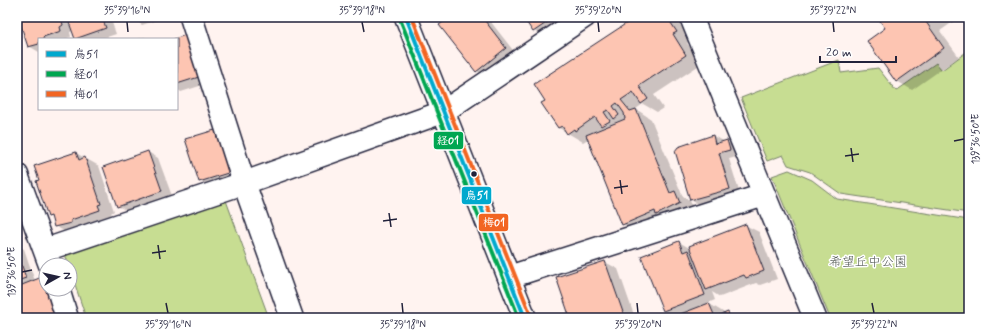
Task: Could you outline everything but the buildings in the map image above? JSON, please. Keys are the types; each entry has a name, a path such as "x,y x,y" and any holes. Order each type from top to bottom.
{"street":[{"path":"191,17 244,183 292,318"},
{"path":"406,17 442,112 525,318"},
{"path":"50,257 244,183 442,112 584,17"},
{"path":"691,17 815,318"},
{"path":"17,175 47,257"},
{"path":"509,278 764,195"},
{"path":"60,297 67,318"}],"green space":[{"path":"969,50 969,213 841,194 810,172 788,165 783,155 767,161 741,98 839,60 841,73 878,68 896,91 936,63 942,70"},
{"name":"希望丘中公園","path":"789,170 812,180 837,199 969,220 969,318 830,318 772,176"},
{"path":"224,195 269,318 86,318 78,294 78,257 66,257 65,254"}],"transit line":[{"name":"烏51","path":"406,17 525,318"},
{"name":"梅01","path":"412,17 531,316"},
{"name":"経01","path":"400,19 519,318"}]}
